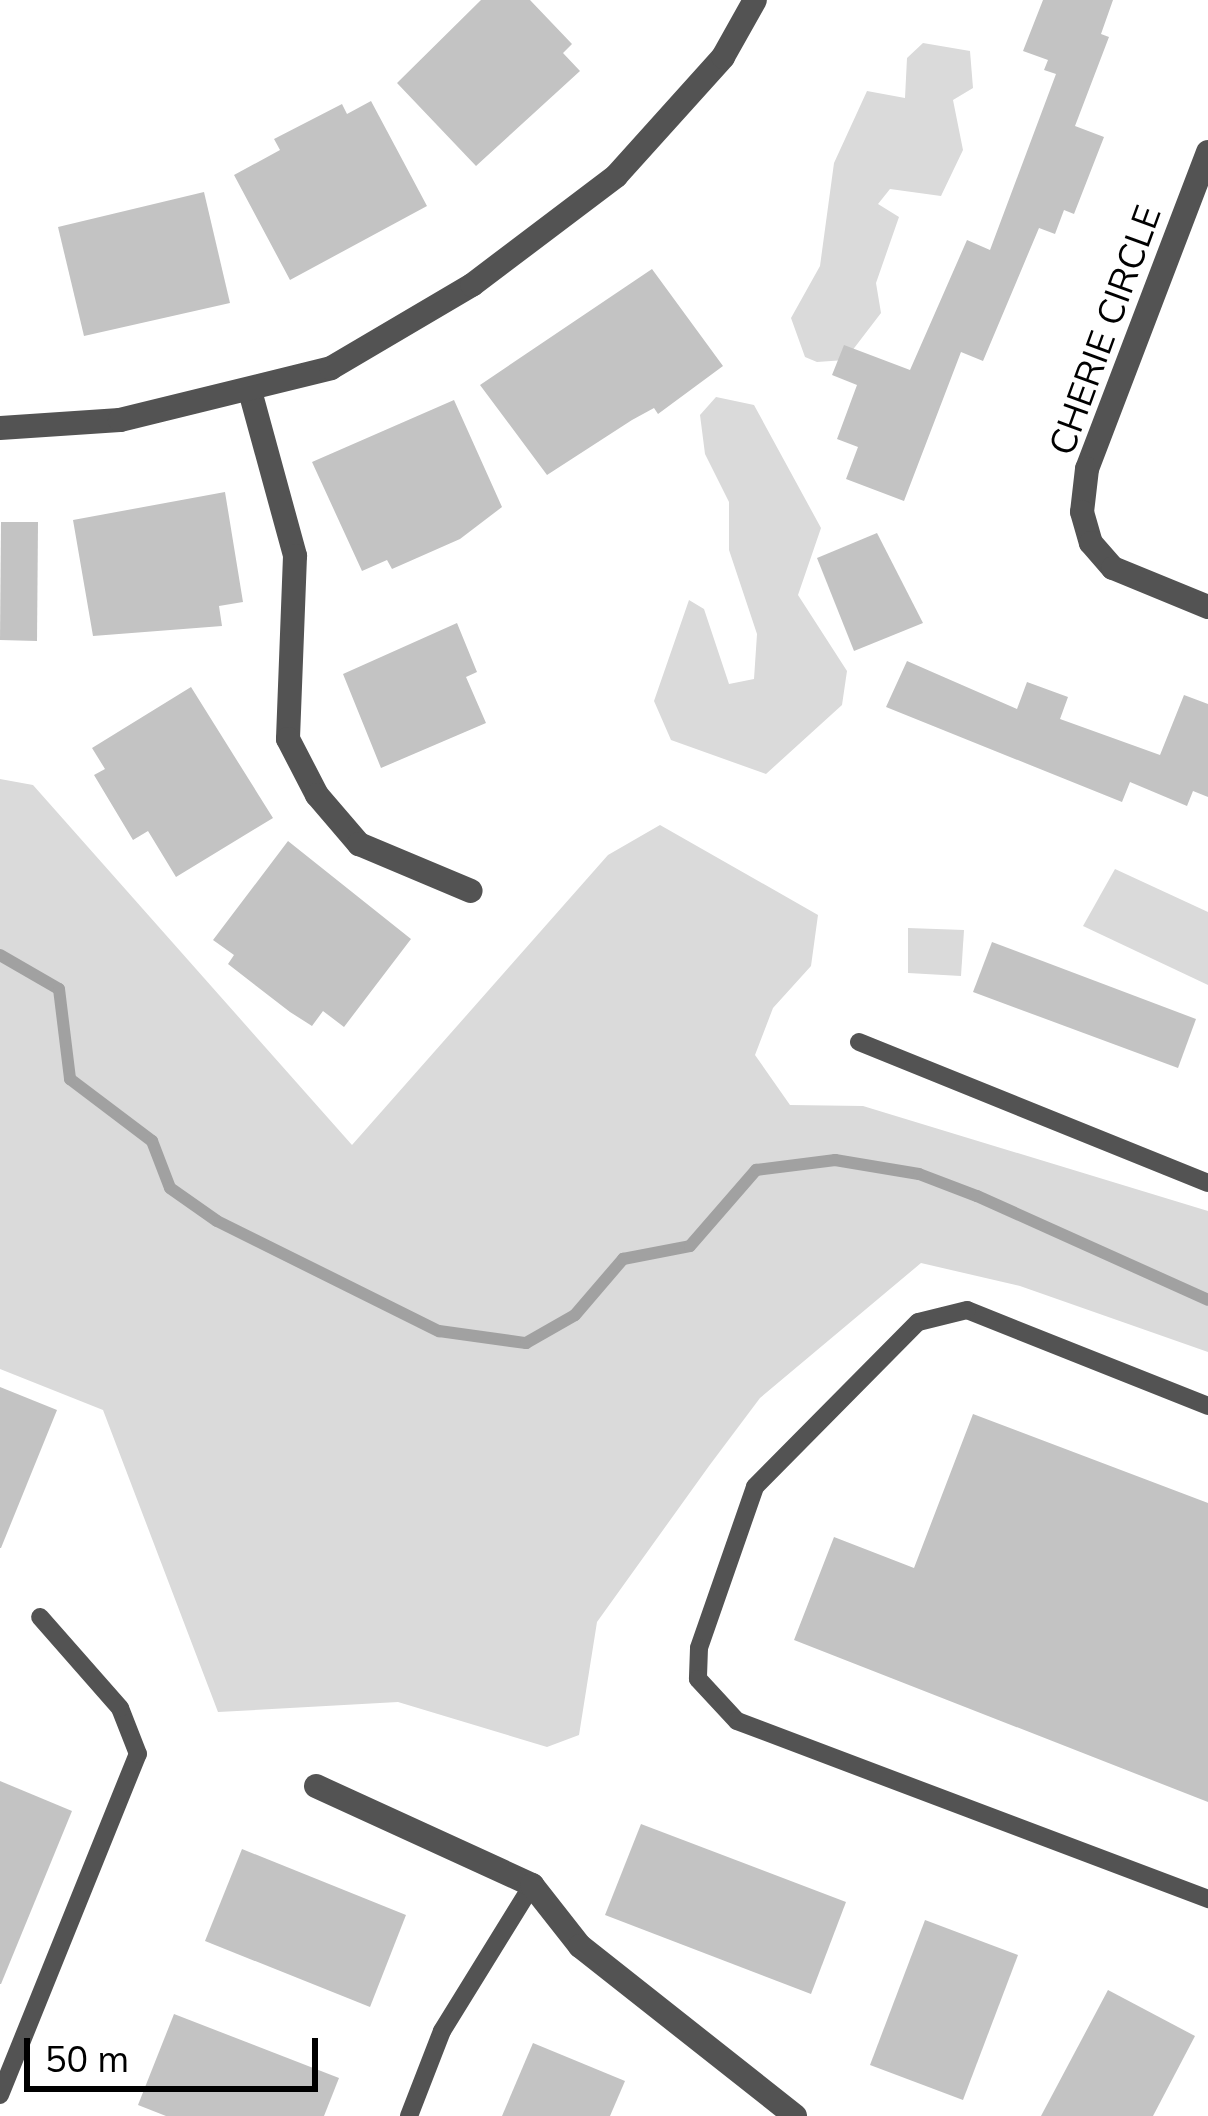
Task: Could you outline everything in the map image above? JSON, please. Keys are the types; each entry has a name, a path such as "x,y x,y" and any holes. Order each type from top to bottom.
{"street":[{"path":"0,428 120,420 250,392 331,368 472,285 616,176 723,57 755,0"},
{"name":"CHERIE CIRCLE","path":"1208,152 1087,469 1082,512 1091,543 1113,568 1208,607"},
{"path":"250,392 295,556 288,739 317,796 358,844 471,890"},
{"path":"316,1786 532,1885 580,1946 795,2116"}],"lane":[{"path":"860,1042 1208,1183"},
{"path":"1208,1406 968,1310 918,1322 755,1487 699,1648 698,1679 737,1721 1208,1899"},
{"path":"0,2095 138,1754 120,1708 40,1617"},
{"path":"409,2116 442,2031 532,1885"}],"shaded area":[{"path":"923,43 970,51 973,88 953,100 963,150 941,196 890,189 878,204 899,217 876,283 881,313 845,360 817,362 805,357 791,318 820,266 834,163 867,91 905,98 907,58"},
{"path":"716,397 754,405 821,528 798,595 847,671 842,705 766,774 671,740 654,701 689,600 704,609 729,684 754,679 757,634 729,550 729,502 705,454 700,415"},
{"path":"0,779 33,785 352,1145 608,855 660,825 818,915 811,966 773,1008 755,1055 790,1105 863,1106 1208,1211 1208,1352 1020,1286 921,1263 760,1398 709,1466 597,1622 579,1735 547,1747 398,1702 218,1712 103,1410 0,1369"},
{"path":"1115,869 1208,912 1208,985 1083,926"},
{"path":"908,928 964,930 961,976 908,973"}],"building":[{"path":"481,0 530,0 572,44 563,53 580,71 476,166 397,83"},
{"path":"1043,0 1113,0 1101,34 1109,37 1075,126 1104,137 1074,214 1064,210 1055,234 1039,228 983,361 961,352 904,501 846,479 858,447 837,439 857,385 832,375 844,345 910,370 967,240 990,250 1056,74 1044,70 1048,60 1023,51"},
{"path":"371,101 427,206 290,280 234,175 280,150 274,139 342,104 347,114"},
{"path":"204,192 230,303 84,336 58,227"},
{"path":"652,269 723,366 658,414 654,408 632,420 547,475 480,385"},
{"path":"454,400 502,507 460,539 392,569 387,560 362,571 312,462"},
{"path":"225,492 243,602 219,606 222,626 93,636 73,520"},
{"path":"1,522 38,522 37,641 0,640"},
{"path":"877,533 923,623 854,651 817,558"},
{"path":"457,623 477,672 466,677 486,723 381,768 343,674"},
{"path":"907,661 1017,709 1027,682 1068,697 1060,719 1160,755 1184,695 1208,704 1208,797 1193,791 1187,806 1130,782 1122,802 886,707"},
{"path":"191,687 273,818 176,877 148,831 133,840 94,775 105,769 92,748"},
{"path":"288,841 411,939 344,1027 323,1011 312,1026 290,1012 228,964 234,955 213,940"},
{"path":"992,942 1196,1019 1178,1068 973,992"},
{"path":"0,1387 57,1410 1,1548 0,1548"},
{"path":"973,1414 1208,1503 1208,1802 794,1640 834,1537 914,1568"},
{"path":"0,1781 72,1811 1,1984 0,1984"},
{"path":"641,1824 846,1902 811,1994 605,1915"},
{"path":"242,1849 406,1915 370,2007 205,1941"},
{"path":"925,1920 1018,1955 963,2100 870,2065"},
{"path":"1108,1990 1195,2036 1153,2116 1041,2116"},
{"path":"174,2014 339,2078 324,2116 166,2116 138,2105"},
{"path":"533,2043 625,2081 610,2116 502,2116"}],"waterway":[{"path":"0,955 59,989 70,1079 152,1141 170,1188 217,1221 439,1331 526,1343 575,1315 623,1259 690,1246 756,1170 835,1160 919,1174 1208,1300"}]}
